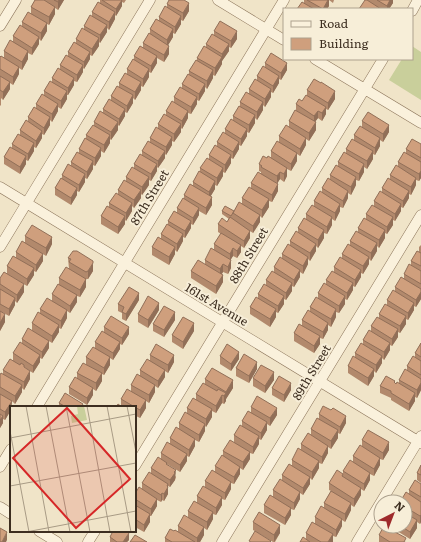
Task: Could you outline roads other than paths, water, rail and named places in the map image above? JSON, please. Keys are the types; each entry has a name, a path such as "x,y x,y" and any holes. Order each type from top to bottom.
{"street":[{"path":"0,26 16,0"},
{"path":"0,247 150,0"},
{"path":"218,0 283,39"},
{"name":"87th Street","path":"38,406 284,0"},
{"path":"413,9 418,0"},
{"path":"317,60 421,123"},
{"name":"88th Street","path":"136,464 382,60"},
{"name":"161st Avenue","path":"0,187 320,382 420,440"},
{"name":"89th Street","path":"222,542 421,215"},
{"path":"386,494 420,440"},
{"path":"0,467 10,451"},
{"path":"0,507 10,513"},
{"path":"357,542 373,515"},
{"path":"41,532 57,542"},
{"path":"88,542 94,532"}]}
